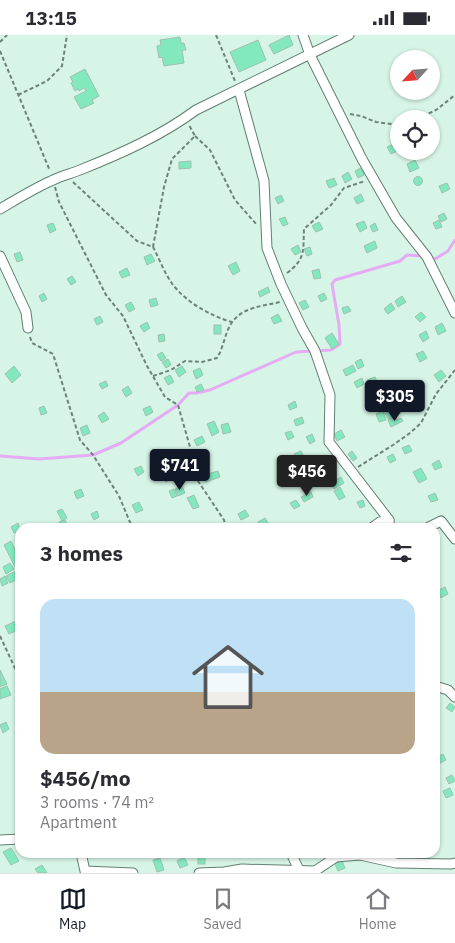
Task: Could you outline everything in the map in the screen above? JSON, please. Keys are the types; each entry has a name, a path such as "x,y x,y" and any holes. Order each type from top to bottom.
{"street":[{"path":"303,35 310,55 338,112 374,179 396,218 427,257 455,313"},
{"path":"0,209 53,179 125,150 185,118 196,110 349,35"},
{"path":"239,90 264,181 267,248 289,300 315,351 330,395 329,443 388,523"},
{"path":"0,256 26,313 28,328"},
{"path":"437,523 441,521 455,539"},
{"path":"440,687 448,690 455,697"},
{"path":"0,840 15,839"},
{"path":"82,858 83,872 133,873"},
{"path":"293,858 299,871"},
{"path":"199,873 218,873 242,869 315,871 332,858"},
{"path":"374,858 396,863 454,866"}],"path":[{"path":"0,42 7,35"},
{"path":"18,95 47,81 62,66 67,35"},
{"path":"216,35 239,90"},
{"path":"0,51 53,179 59,202 106,295 124,316 153,376 166,397 178,405 198,481 225,523"},
{"path":"436,110 455,95"},
{"path":"338,112 390,124"},
{"path":"185,118 195,136 210,150 236,200 253,222 267,233"},
{"path":"195,136 172,159 164,187 153,247 171,282 187,298 218,318 232,322"},
{"path":"65,175 137,241 153,247"},
{"path":"279,278 294,268 302,258 304,229 331,205 344,188 374,179"},
{"path":"153,376 185,361 202,362 217,358 223,350 232,322 248,309 289,300"},
{"path":"28,328 32,343 53,354 80,439 93,455 119,496 130,523"},
{"path":"351,471 393,445 421,423 436,394 455,370"},
{"path":"0,636 15,668"}],"building":[{"path":"289,35 293,45 274,54 269,45"},
{"path":"180,37 181,43 184,43 186,50 182,50 184,63 164,66 162,57 159,58 157,46 161,45 160,40"},
{"path":"258,40 266,60 239,72 230,52"},
{"path":"85,69 99,96 92,100 94,103 81,109 74,97 86,91 84,88 75,91 70,77"},
{"path":"415,160 419,168 410,172 407,164"},
{"path":"191,161 191,168 179,169 179,162"},
{"path":"361,168 364,175 358,178 355,171"},
{"path":"348,172 352,179 345,183 342,176"},
{"path":"418,177 422,181 418,185 414,181"},
{"path":"334,178 337,185 329,188 326,181"},
{"path":"447,183 450,189 442,193 439,186"},
{"path":"361,194 364,201 357,204 354,198"},
{"path":"281,195 284,201 278,204 275,198"},
{"path":"444,213 447,219 441,222 438,216"},
{"path":"285,217 288,224 283,226 279,219"},
{"path":"439,220 442,227 436,229 433,223"},
{"path":"364,221 367,228 360,232 356,224"},
{"path":"319,222 323,229 316,232 312,226"},
{"path":"53,223 56,230 50,233 47,225"},
{"path":"375,223 378,230 373,232 370,226"},
{"path":"375,241 377,248 367,253 364,246"},
{"path":"298,245 301,252 295,255 291,249"},
{"path":"310,247 312,254 307,256 304,249"},
{"path":"20,252 23,260 17,262 14,254"},
{"path":"151,254 155,261 147,265 144,257"},
{"path":"236,262 240,271 233,275 228,266"},
{"path":"127,268 130,275 122,278 119,272"},
{"path":"319,269 321,278 314,279 312,271"},
{"path":"72,276 76,282 71,285 67,279"},
{"path":"268,287 270,292 260,297 258,292"},
{"path":"44,293 47,299 42,302 39,296"},
{"path":"324,293 327,299 321,302 318,296"},
{"path":"402,296 406,302 398,307 395,301"},
{"path":"156,298 158,305 151,307 149,300"},
{"path":"305,300 309,307 303,310 299,303"},
{"path":"131,302 135,309 129,312 125,305"},
{"path":"391,303 395,309 388,314 384,309"},
{"path":"348,306 351,311 344,314 342,308"},
{"path":"421,312 426,317 420,322 415,317"},
{"path":"278,314 282,321 274,324 271,318"},
{"path":"100,316 103,322 97,325 94,319"},
{"path":"147,322 150,328 144,332 140,326"},
{"path":"442,323 446,331 438,335 435,327"},
{"path":"214,325 221,325 221,334 214,334"},
{"path":"426,331 429,338 423,342 419,335"},
{"path":"332,333 339,344 332,349 325,338"},
{"path":"164,334 165,341 159,342 158,335"},
{"path":"423,351 427,358 420,362 416,354"},
{"path":"162,352 166,358 161,361 157,355"},
{"path":"168,359 171,365 166,368 162,362"},
{"path":"361,359 364,366 358,369 355,362"},
{"path":"353,365 356,371 346,376 343,370"},
{"path":"14,366 21,375 12,383 5,374"},
{"path":"182,366 186,372 179,377 175,370"},
{"path":"200,368 203,375 196,379 193,371"},
{"path":"441,370 446,376 439,382 434,375"},
{"path":"170,375 174,382 168,385 164,378"},
{"path":"375,377 380,389 373,392 367,380"},
{"path":"362,378 364,384 357,388 354,382"},
{"path":"106,381 108,386 102,389 99,384"},
{"path":"201,384 204,390 197,392 195,387"},
{"path":"128,386 132,393 126,397 122,390"},
{"path":"295,401 297,407 290,410 288,405"},
{"path":"405,403 408,408 400,412 397,407"},
{"path":"388,404 394,416 388,419 382,407"},
{"path":"44,406 47,413 41,415 39,408"},
{"path":"150,406 153,412 146,416 143,409"},
{"path":"383,411 386,420 379,422 376,414"},
{"path":"104,412 109,419 102,423 98,416"},
{"path":"302,417 304,423 296,426 294,420"},
{"path":"395,417 397,420 401,418 403,421 391,427 388,420"},
{"path":"214,421 219,432 212,436 207,424"},
{"path":"228,423 231,432 223,434 221,425"},
{"path":"87,425 90,433 83,436 80,428"},
{"path":"341,430 345,437 337,441 334,434"},
{"path":"291,431 294,437 288,440 285,433"},
{"path":"312,434 315,441 310,444 306,437"},
{"path":"202,436 205,442 197,446 194,440"},
{"path":"409,445 412,451 405,454 402,448"},
{"path":"301,451 304,457 297,460 294,454"},
{"path":"352,451 357,458 353,461 348,454"},
{"path":"168,453 171,459 164,463 161,457"},
{"path":"393,454 396,460 390,463 387,457"},
{"path":"439,460 442,467 435,470 432,464"},
{"path":"322,463 325,469 318,472 315,466"},
{"path":"141,466 144,472 138,476 134,469"},
{"path":"421,468 427,479 419,483 413,472"},
{"path":"218,471 220,477 206,482 204,475"},
{"path":"169,472 172,478 166,482 162,476"},
{"path":"341,477 344,483 334,489 331,483"},
{"path":"182,486 185,493 178,496 175,489"},
{"path":"340,487 345,497 339,500 334,491"},
{"path":"81,489 84,496 77,499 74,492"},
{"path":"174,489 177,496 172,498 169,491"},
{"path":"311,492 313,497 304,502 301,497"},
{"path":"435,493 438,500 431,502 428,496"},
{"path":"194,495 199,507 193,509 187,498"},
{"path":"296,500 300,506 294,509 290,503"},
{"path":"363,500 365,506 360,508 357,502"},
{"path":"139,502 143,510 136,513 132,505"},
{"path":"62,509 67,518 62,521 57,511"},
{"path":"245,510 249,516 241,520 238,514"},
{"path":"97,511 99,517 94,520 91,514"},
{"path":"265,518 268,523 259,523"},
{"path":"15,525 15,532 14,533 11,527"},
{"path":"11,541 15,549 15,567 4,545"},
{"path":"10,563 14,569 6,574 3,567"},
{"path":"15,572 15,580 10,583 6,576"},
{"path":"5,576 8,583 2,586 0,579"},
{"path":"445,587 448,594 441,598 440,590"},
{"path":"15,621 15,631 9,634 5,626"},
{"path":"0,670 7,684 0,687"},
{"path":"7,686 11,695 0,699 0,689"},
{"path":"450,703 455,707 452,712 446,708"},
{"path":"6,722 9,729 3,733 0,725"},
{"path":"443,754 446,760 440,763 440,756"},
{"path":"452,775 455,781 449,784 446,778"},
{"path":"450,788 453,795 446,798 443,791"},
{"path":"11,848 15,858 19,861 11,865 3,852"},
{"path":"160,858 164,870 157,872 153,860"},
{"path":"184,858 188,865 180,868 177,861"},
{"path":"198,858 205,858 205,864 198,864"},
{"path":"342,861 345,868 338,871 335,864"},
{"path":"42,865 47,873 38,873 35,869"}],"waterway":[{"path":"429,257 435,259 448,251 455,240"},
{"path":"0,456 39,459 93,455 121,443 178,405 189,393 210,390 296,352 331,350 340,344 339,325 332,284 335,280 400,261 407,255 423,256"}]}
